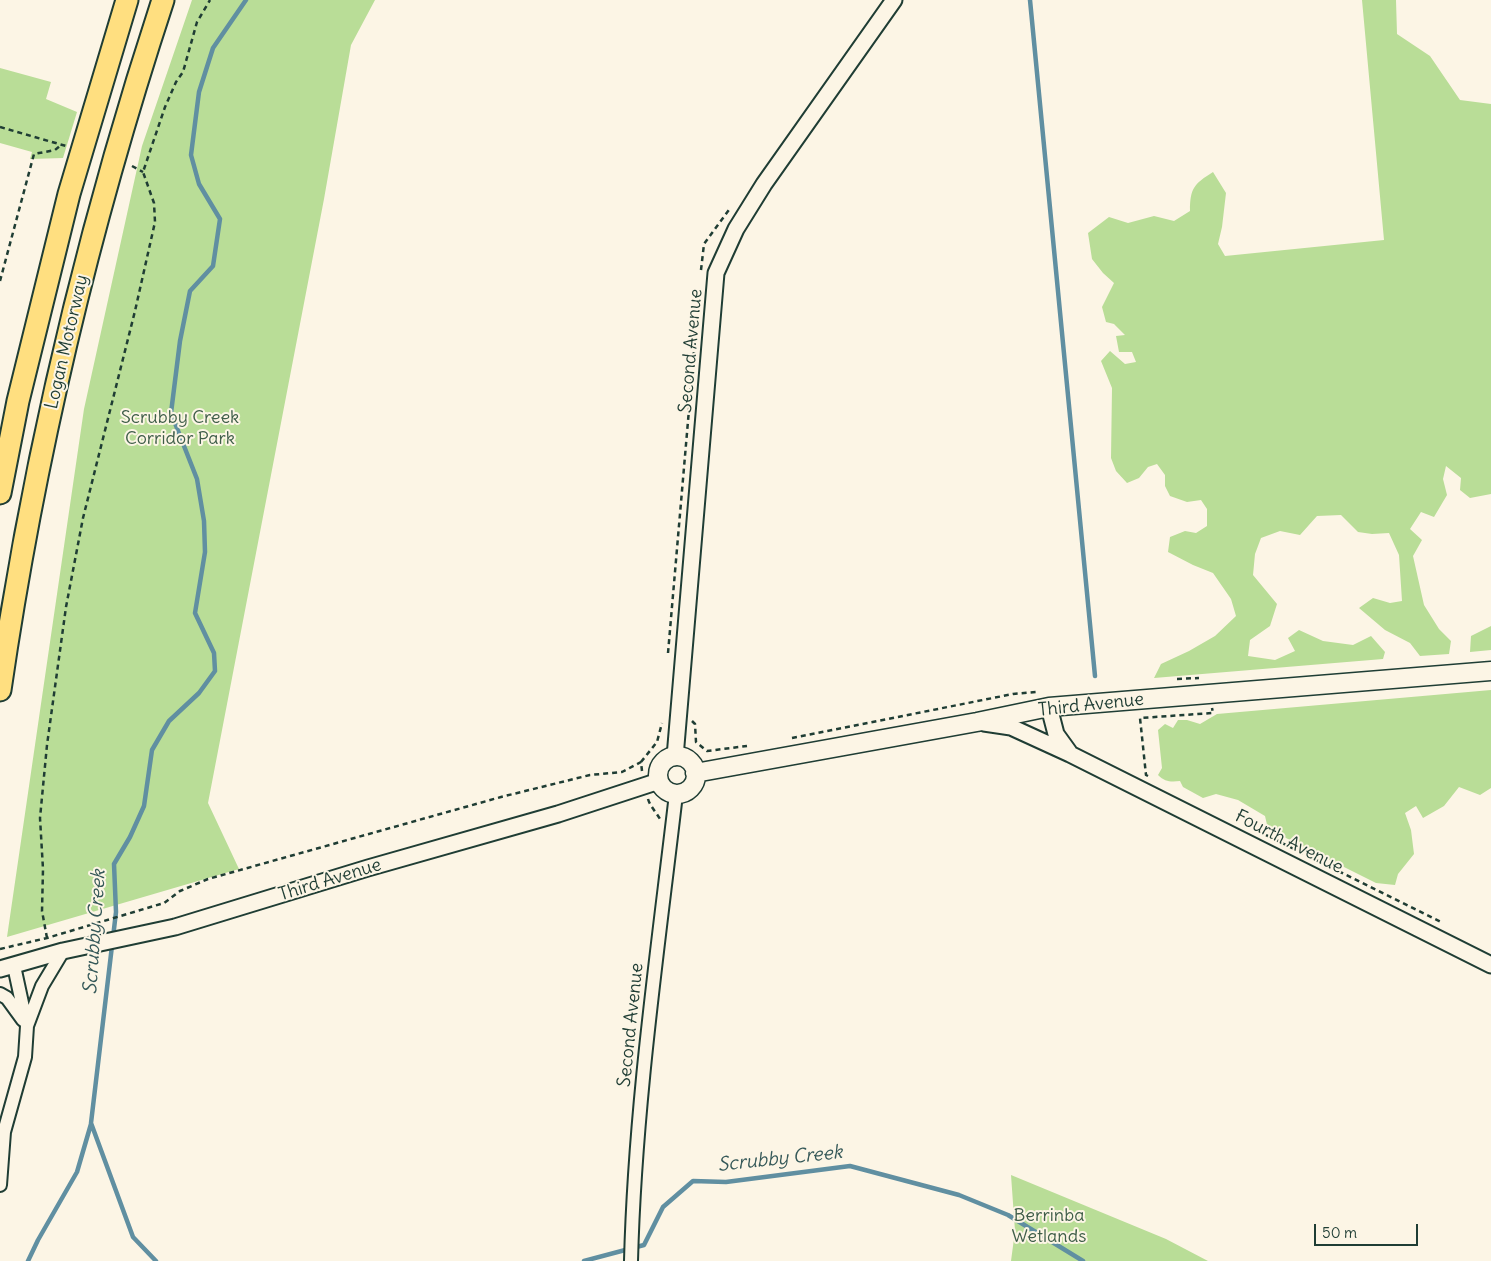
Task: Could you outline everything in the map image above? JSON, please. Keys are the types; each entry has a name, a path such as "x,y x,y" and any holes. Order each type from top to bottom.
{"highway":[{"name":"Logan Motorway","path":"0,493 18,401 69,194 127,0"},
{"name":"Logan Motorway","path":"0,690 32,502 66,340 104,190 163,0"}],"main road":[{"name":"Third Avenue","path":"695,773 977,722 1049,707 1491,671"},
{"path":"675,756 685,758 691,764 695,773 695,780 690,789 681,794 668,792 661,787 659,781 658,773 660,766 675,756"}],"street":[{"name":"Second Avenue","path":"675,756 716,273 736,228 764,184 894,0"},
{"name":"Fourth Avenue","path":"1049,707 1056,734 1070,754"},
{"name":"Fourth Avenue","path":"977,722 1011,727 1070,754 1491,965"},
{"name":"Third Avenue","path":"7,968 63,951 174,927 368,868 558,814 659,781"},
{"name":"Second Avenue","path":"631,1261 632,1207 646,1050 676,794"},
{"path":"0,1185 4,1132 25,1057 27,1026 42,986 63,951"},
{"path":"7,968 27,1026"},
{"path":"0,994 7,998 27,1026"}],"path":[{"path":"47,938 42,911 43,869 40,818 66,607 83,518 135,312 155,222 154,203 143,172 165,108 176,82 183,72 197,22 210,0"},
{"path":"0,127 66,146"},
{"path":"0,281 34,154 55,150 61,145"},
{"path":"132,166 143,172"},
{"path":"701,273 704,244 737,200"},
{"path":"668,657 695,332"},
{"path":"0,949 47,938 164,903 180,891 208,878 590,774 622,772 641,762"}],"green space":[{"name":"Scrubby Creek Corridor Park","path":"192,0 375,0 351,45 324,199 208,803 239,869 7,937 84,409 142,146"},
{"path":"1362,0 1396,0 1397,34 1430,56 1460,100 1491,104 1491,494 1470,498 1460,490 1461,478 1446,466 1443,479 1447,495 1434,517 1421,512 1410,529 1422,540 1413,556 1424,605 1439,629 1451,641 1449,654 1420,656 1410,643 1385,630 1359,608 1373,598 1390,603 1402,601 1399,555 1389,533 1372,534 1358,532 1341,515 1317,516 1300,535 1280,531 1261,538 1255,554 1253,575 1277,604 1270,626 1250,640 1248,656 1275,660 1295,651 1288,638 1299,630 1323,641 1353,645 1371,636 1385,652 1383,659 1154,678 1161,664 1215,636 1236,616 1231,599 1213,573 1168,552 1170,537 1185,531 1196,533 1207,526 1207,509 1201,500 1187,502 1170,496 1165,486 1165,475 1157,464 1148,467 1139,478 1127,483 1116,471 1111,458 1112,388 1101,361 1110,351 1125,364 1136,362 1132,352 1119,352 1116,336 1125,335 1114,324 1106,322 1102,307 1114,283 1092,259 1088,233 1109,217 1128,223 1154,216 1174,221 1190,211 1194,187 1213,172 1226,193 1218,244 1225,256 1384,240"},
{"path":"0,68 51,82 46,99 77,112 63,158 30,159 32,152 0,143"},
{"path":"1491,626 1491,650 1470,652 1471,636"},
{"path":"1491,690 1491,788 1480,795 1459,787 1444,806 1423,818 1416,806 1405,813 1411,830 1414,854 1398,874 1395,885 1376,883 1268,829 1265,816 1238,800 1216,794 1203,798 1183,787 1180,781 1168,781 1158,775 1162,768 1158,730 1165,724 1173,728 1178,720 1187,720 1200,724 1217,714"},
{"name":"Berrinba Wetlands","path":"1011,1175 1166,1239 1208,1261 1011,1261 1015,1231"}],"waterway":[{"name":"Scrubby Creek","path":"156,1261 133,1237 91,1123 116,912 114,864 130,837 144,806 152,750 169,721 199,693 215,671 214,653 195,613 205,552 204,521 197,479 171,413 180,341 190,291 213,266 220,219 199,184 191,155 199,92 213,48 246,0"},
{"path":"1030,0 1095,676"},
{"path":"28,1261 77,1172 91,1124"},
{"name":"Scrubby Creek","path":"584,1261 644,1245 663,1207 693,1181 726,1182 850,1166 959,1195 1008,1215 1083,1261"}]}
